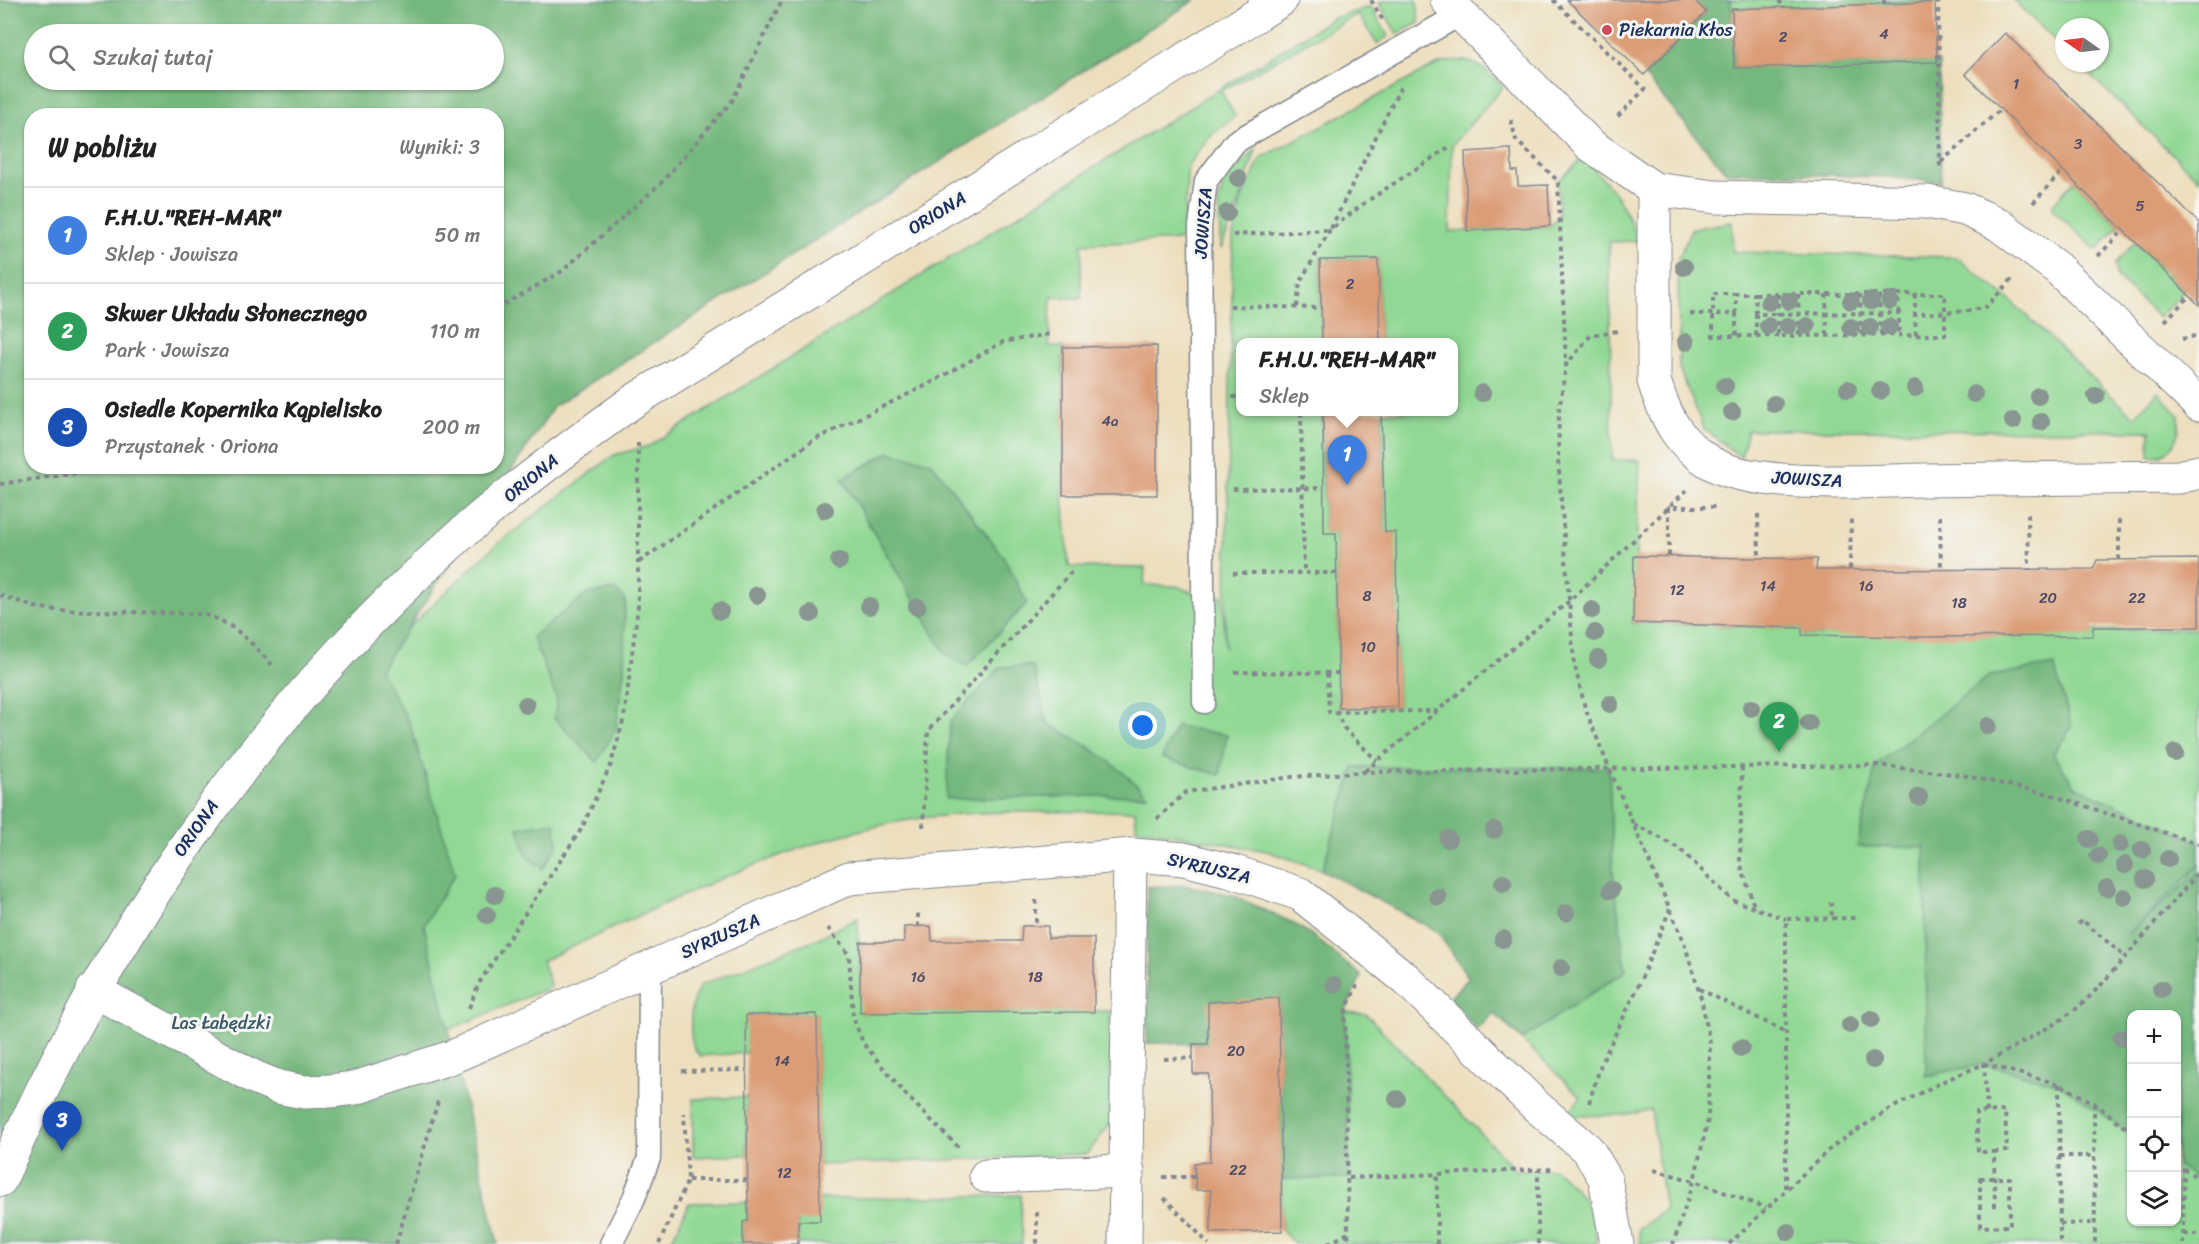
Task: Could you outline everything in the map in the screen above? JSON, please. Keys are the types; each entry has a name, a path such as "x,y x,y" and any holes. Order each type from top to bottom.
{"street":[{"name":"ORIONA","path":"0,1180 52,1067 93,990 170,864 218,796 300,694 373,618 452,543 544,466 632,402 1281,0"},
{"name":"JOWISZA","path":"1454,7 1589,144 1654,189 1715,197 1940,205 1965,209 1998,224 2057,268 2199,405"},
{"name":"JOWISZA","path":"1654,189 1668,320 1654,381 1663,409 1682,442 1714,465 1752,476 1814,482 2179,477 2199,472"},
{"name":"SYRIUSZA","path":"93,990 254,1077 278,1087 304,1092 355,1088 452,1057 849,878 1130,855 1184,859 1232,871 1300,894 1406,979 1536,1106 1588,1150 1605,1178 1617,1244"},
{"path":"1125,1244 1141,1174 1130,855"},
{"path":"986,1176 1141,1174"}],"lane":[{"name":"JOWISZA","path":"1204,702 1200,226 1206,181 1235,142 1454,7"},
{"path":"611,1244 634,1198 649,1158 650,968"}],"path":[{"path":"504,304 561,272 660,184 732,101 782,0"},
{"path":"1780,0 1780,8"},
{"path":"1938,0 1940,205"},
{"path":"1555,1 1645,89 1611,124"},
{"path":"1297,307 1300,282 1330,230 1404,80"},
{"path":"1940,163 2001,109"},
{"path":"1233,235 1330,230 1362,204 1452,145"},
{"path":"2025,212 2063,171"},
{"path":"1558,181 1566,365 1559,411 1558,460 1574,662 1585,708 1684,942 1710,1042 1708,1119 1694,1181 1673,1244"},
{"path":"2090,265 2122,231"},
{"path":"1915,314 1946,313 1986,307 2016,274"},
{"path":"1713,294 1946,294 1946,313 1946,335 1713,336 1713,294"},
{"path":"1736,294 1736,336"},
{"path":"1755,294 1756,336"},
{"path":"1778,294 1778,336"},
{"path":"1798,294 1799,336"},
{"path":"1826,294 1827,336"},
{"path":"1860,294 1861,336"},
{"path":"1879,294 1881,335"},
{"path":"1898,294 1899,335"},
{"path":"1915,294 1916,335"},
{"path":"2158,330 2189,296"},
{"path":"1227,306 1321,308"},
{"path":"1756,314 1899,313"},
{"path":"1566,365 1591,335 1668,320 1713,314 1736,314"},
{"path":"639,562 814,440 929,384 1003,342 1050,334"},
{"path":"1301,416 1304,573"},
{"path":"396,1244 452,1057 478,983 582,828 612,764 624,718 638,606 638,436"},
{"path":"1364,772 1568,603 1714,465"},
{"path":"0,484 69,474"},
{"path":"1223,489 1324,488"},
{"path":"1669,507 1669,556"},
{"path":"1758,508 1759,558"},
{"path":"1850,569 1851,508"},
{"path":"1940,509 1941,570"},
{"path":"2028,510 2029,570"},
{"path":"2119,511 2119,560"},
{"path":"923,827 928,731 1074,568"},
{"path":"1223,573 1337,573"},
{"path":"0,595 34,607 56,610 201,614 218,618 234,627 275,668"},
{"path":"1225,671 1339,673"},
{"path":"1327,673 1329,712 1437,711"},
{"path":"1336,711 1344,728 1377,761"},
{"path":"1154,822 1186,792 1292,777 1364,772 1876,765 1962,775 2049,794 2199,844"},
{"path":"1742,767 1740,862 1755,910"},
{"path":"1633,823 1679,848 1732,900 1755,910 1786,920 1857,918"},
{"path":"1729,1244 1833,1146 1888,1110 1946,1080 1984,1064 2058,1022 2080,1006 2199,872"},
{"path":"1036,890 1036,926"},
{"path":"1831,902 1832,919"},
{"path":"1588,1105 1601,1064 1637,989 1670,909"},
{"path":"1785,1189 1786,920"},
{"path":"2078,924 2082,920 2125,957"},
{"path":"822,921 849,955 854,1017 862,1043 906,1095 986,1176"},
{"path":"1349,1244 1345,1012 1361,976"},
{"path":"1698,989 1786,1032"},
{"path":"1159,1059 1193,1058"},
{"path":"681,1060 682,1082"},
{"path":"1984,1064 2059,1084 2094,1103 2127,1128"},
{"path":"1984,1064 1987,1112"},
{"path":"682,1071 747,1070"},
{"path":"2059,1084 2060,1244"},
{"path":"2094,1103 2095,1244"},
{"path":"659,1244 687,1180 684,1104"},
{"path":"2005,1111 2007,1151 1994,1152 1978,1152 1976,1113 2005,1111"},
{"path":"1994,1152 1995,1208"},
{"path":"2059,1156 2095,1156"},
{"path":"2181,1166 2199,1179"},
{"path":"2183,1244 2184,1168"},
{"path":"1349,1178 1555,1169"},
{"path":"1538,1170 1538,1244"},
{"path":"1654,1170 1694,1181 1766,1208"},
{"path":"1141,1174 1195,1177"},
{"path":"1437,1174 1437,1244"},
{"path":"1980,1178 1994,1178 2010,1178 2010,1227 1980,1227 1980,1178"},
{"path":"687,1180 748,1180"},
{"path":"1163,1198 1209,1244"},
{"path":"2060,1224 2095,1223"},
{"path":"1328,1244 1348,1233"},
{"path":"2184,1234 2199,1234"}],"green space":[{"name":"Las Łabędzki","path":"0,0 1195,0 554,406 380,670 410,724 455,874 424,925 498,1244 0,1244"},
{"path":"1387,0 1417,0 1419,23 1397,34 1379,3"},
{"path":"1694,0 1731,0 1734,68 1939,61 1941,182 1887,177 1726,172 1644,75 1706,12"},
{"path":"1728,0 1938,0 1938,2 1733,9"},
{"path":"2013,0 2199,0 2199,180 2087,72 2109,72 2109,18 2055,18 2055,40"},
{"path":"1371,7 1388,36 1377,44 1358,14 1221,91 1235,116 1209,137 1188,165 1183,240 1082,244 1081,298 1051,297 1049,346 1063,347 1063,495 1069,567 1145,568 1144,585 1176,586 1204,597 1223,596 1225,649 1233,235 1241,201 1261,158 1436,65 1457,60 1474,63 1481,67 1503,87 1452,145 1450,232 1550,226 1559,215 1558,181 1583,158 1616,195 1637,241 1609,242 1612,460 1640,460 1633,623 1802,628 1803,635 2199,629 2199,1244 1640,1244 1639,1229 1665,1210 1651,1110 1622,1115 1565,1116 1581,1097 1495,1014 1449,998 1469,978 1437,931 1322,870 1267,851 1136,828 1135,811 1005,812 939,816 878,826 791,851 665,903 542,961 551,987 407,1047 369,665 496,545 614,455 649,446 1333,18","holes":["1378,259 1380,338 1458,338 1458,416 1382,416 1385,532 1396,564 1398,707 1339,708 1336,533 1324,533 1322,416 1236,416 1236,338 1321,338 1320,260"]},
{"path":"1256,149 1221,249 1218,203 1226,177"},
{"path":"2074,181 2119,226 2099,247 2094,248 2053,210 2053,204"},
{"path":"1732,222 1733,252 1956,257 2010,300 2134,417 2158,392 2179,415 2179,430 2174,444 2164,453 2149,456 2150,431 1748,430 1741,457 1704,429 1679,368 1678,259 1691,229"},
{"path":"2135,242 2184,291 2159,318 2117,277 2115,264"},
{"path":"889,452 931,462 1003,556 1027,603 967,666 946,655 842,479"},
{"path":"615,590 625,599 624,671 616,729 597,762 554,718 557,699 532,637 587,594"},
{"path":"2054,665 2072,727 2053,754 2075,786 2199,842 2199,866 2126,936 2199,872 2199,1181 2181,1168 2181,1010 2127,1010 2127,1131 2059,1084 1984,1064 1926,1076 1925,847 1857,847 1876,765 1989,676"},
{"path":"1033,666 1048,724 1100,755 1147,795 946,799 950,721 1001,667"},
{"path":"1176,726 1227,735 1220,775 1162,758"},
{"path":"1354,767 1609,768 1613,872 1626,971 1522,1039 1494,1013 1477,1030 1449,998 1469,978 1437,931 1322,870"},
{"path":"555,822 558,843 543,869 527,856 518,828"},
{"path":"1185,885 1232,895 1291,922 1312,935 1361,976 1345,1012 1349,1178 1281,1179 1279,998 1208,1044 1147,1043 1147,887"},
{"path":"858,918 861,1013 1110,1011 1111,1123 1087,1154 819,1165 817,1014 747,1015 747,1053 701,1056 697,1052 692,1039 691,1016 696,993 701,985 816,939"},
{"path":"1345,1012 1366,1014 1517,1171 1555,1169 1580,1194 1590,1209 1597,1244 1295,1244 1282,1231 1281,1179 1349,1178"},
{"path":"747,1097 747,1155 693,1157 693,1099"},
{"path":"1021,1195 1022,1244 798,1244 798,1221 820,1199"},
{"path":"748,1202 748,1221 743,1222 743,1244 670,1244 689,1203"}],"building":[{"path":"1567,0 1694,0 1706,12 1644,75"},
{"path":"1935,2 1937,62 1734,68 1732,9"},
{"path":"2005,33 2199,223 2199,305 1965,74"},
{"path":"1511,149 1512,171 1517,171 1518,186 1548,185 1550,226 1467,231 1465,152"},
{"path":"1378,259 1380,338 1322,338 1320,260"},
{"path":"1157,346 1157,495 1063,495 1063,347"},
{"path":"1323,416 1381,416 1385,532 1396,532 1398,707 1339,708 1336,533 1324,533"},
{"path":"1634,556 1817,559 1816,570 2093,569 2097,560 2199,559 2199,627 2093,627 2093,636 1916,637 1802,635 1802,628 1633,623"},
{"path":"931,926 932,941 1021,941 1022,926 1048,926 1048,938 1094,938 1094,1012 860,1013 860,942 904,942 904,927"},
{"path":"1279,998 1282,1231 1211,1233 1211,1190 1196,1190 1194,1163 1210,1162 1209,1074 1193,1074 1193,1044 1208,1044 1208,1002"},
{"path":"817,1014 820,1221 798,1221 798,1244 743,1244 743,1222 748,1221 746,1015"}],"place":[{"name":"Piekarnia Kłos","path":"1607,30"},
{"name":"F.H.U.\"REH-MAR\"","path":"1347,485"},
{"name":"Skwer Układu Słonecznego","path":"1779,752"},
{"name":"Osiedle Kopernika Kąpielisko","path":"62,1151"}]}
